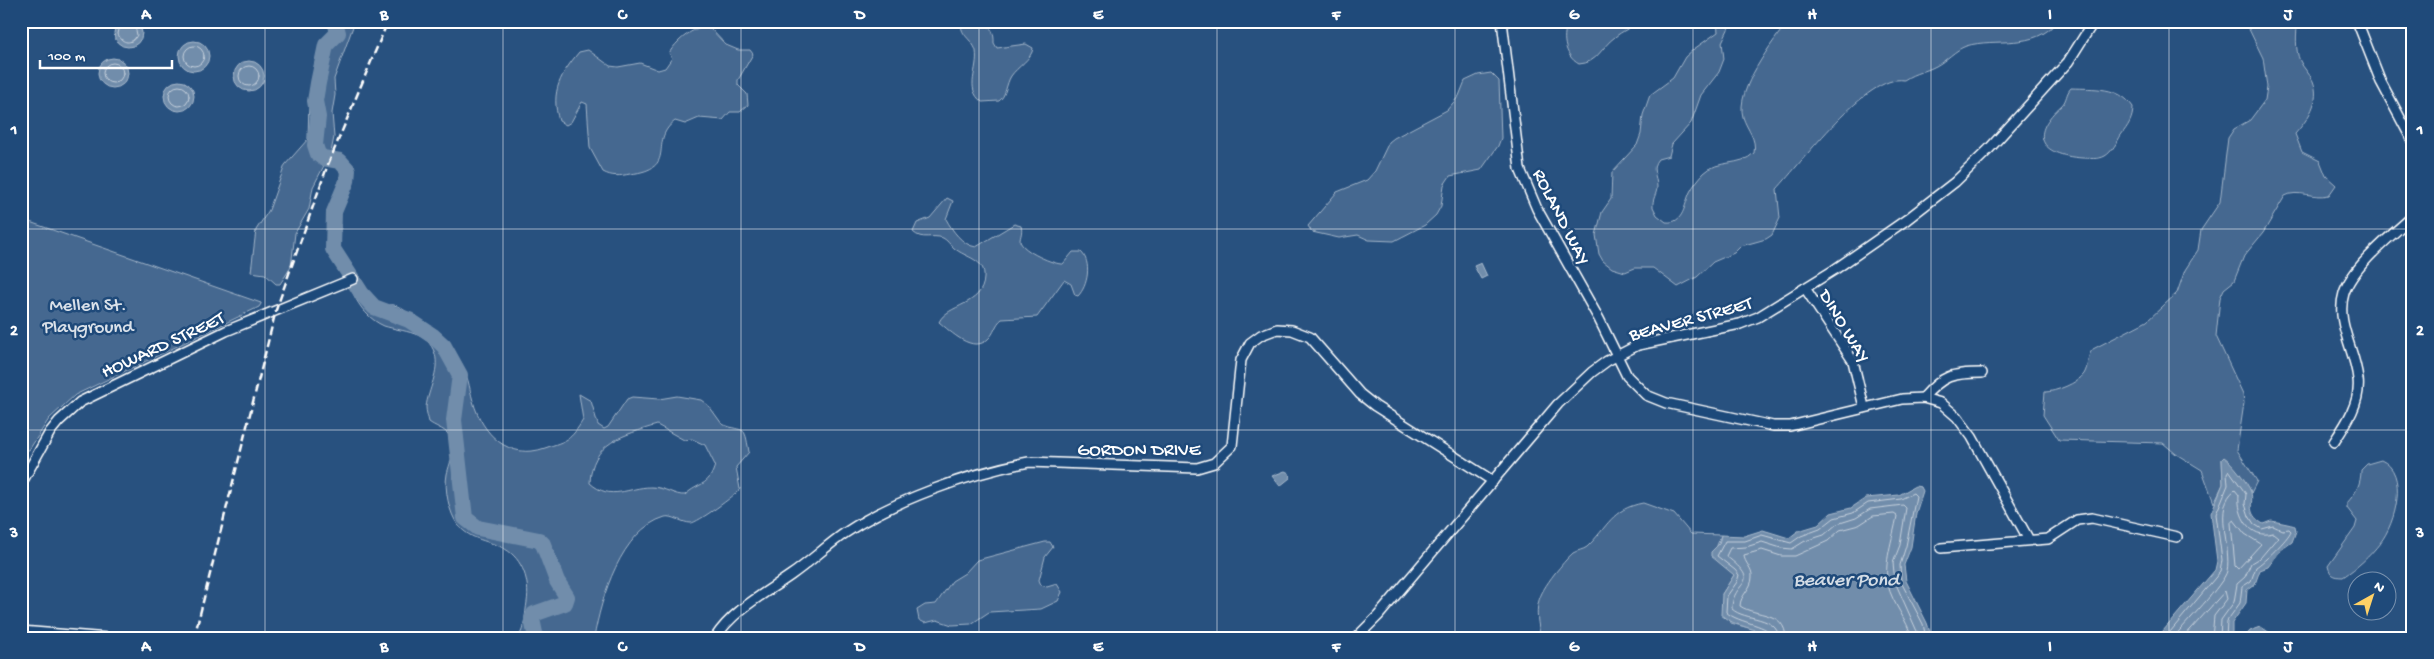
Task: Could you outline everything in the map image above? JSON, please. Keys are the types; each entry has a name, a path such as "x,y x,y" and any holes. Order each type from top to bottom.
{"street":[{"name":"ROLAND WAY","path":"1502,21 1520,169 1537,209 1599,318 1616,356 1628,376 1646,395 1666,403 1773,426 1790,426 1864,407 1902,399 1923,398"},
{"name":"BEAVER STREET","path":"1359,635 1558,404 1592,372 1616,356 1638,345 1740,324 1779,306 1906,220 1955,182 2050,84 2068,62 2094,21"},
{"path":"2356,21 2381,82 2413,142"},
{"path":"2334,442 2347,422 2355,403 2358,380 2340,312 2345,291 2357,272 2373,254 2413,216"},
{"name":"HOWARD STREET","path":"21,484 50,432 80,402 226,331 353,280"},
{"name":"DINO WAY","path":"1805,288 1853,361 1864,407"},
{"name":"GORDON DRIVE","path":"715,638 721,628 752,601 791,575 844,534 876,514 922,494 1008,466 1029,462 1196,468 1214,464 1232,446 1241,360 1250,343 1261,335 1278,329 1292,330 1310,337 1360,394 1375,406 1493,481"},
{"path":"1982,373 1948,375 1923,398 1941,403 1957,417 1972,437 2029,540"},
{"path":"1941,548 2048,539 2077,520 2092,518 2177,537"},
{"path":"21,631 108,638"}],"green space":[{"path":"339,21 355,21 334,79 335,95 332,113 334,137 331,152 313,187 309,209 295,233 291,267 280,284 276,284 265,274 251,272 256,230 269,210 285,165 308,139 309,99"},
{"path":"962,21 980,22 989,27 997,48 1026,44 1033,48 1027,59 1009,79 1003,96 999,101 982,102 974,91 973,78 976,51 962,30"},
{"path":"1569,21 1637,21 1610,41 1591,61 1579,64 1570,56 1565,45 1565,32"},
{"path":"1717,21 1732,21 1722,42 1724,59 1719,72 1701,95 1691,123 1672,144 1669,156 1658,159 1654,166 1657,187 1653,207 1657,215 1666,222 1672,222 1680,217 1691,190 1704,173 1716,166 1742,160 1754,153 1753,138 1743,117 1742,106 1745,94 1750,80 1765,53 1788,21 2057,21 2048,30 2026,40 1966,46 1932,68 1904,80 1889,82 1872,91 1836,122 1777,189 1780,218 1772,235 1766,239 1741,246 1734,253 1713,262 1697,277 1678,287 1653,268 1635,268 1625,272 1612,268 1603,261 1599,254 1596,235 1602,212 1611,199 1612,172 1637,145 1641,134 1643,115 1650,95 1673,78 1685,57 1718,32"},
{"path":"2245,21 2298,21 2296,41 2298,57 2313,81 2315,96 2309,116 2295,134 2302,152 2320,161 2326,176 2336,185 2329,195 2318,196 2295,193 2285,196 2263,233 2244,256 2234,281 2224,289 2220,298 2216,336 2243,394 2244,403 2237,450 2257,481 2251,493 2237,471 2222,459 2223,484 2214,503 2202,470 2176,454 2163,443 2059,440 2043,415 2045,392 2060,389 2077,381 2087,368 2089,355 2093,349 2147,321 2177,293 2185,270 2198,250 2201,230 2220,202 2228,138 2234,129 2250,120 2265,100 2267,87 2263,58"},
{"path":"700,27 710,28 726,45 738,50 750,50 753,54 738,80 738,85 747,94 748,105 740,112 730,112 723,120 699,118 685,124 675,121 667,129 663,137 659,160 654,166 645,171 619,176 603,172 590,148 587,104 582,102 571,122 566,125 559,121 556,101 557,92 562,76 567,68 579,52 588,50 610,66 618,67 640,63 658,70 665,68 672,58 669,53 675,45"},
{"path":"1491,73 1499,81 1501,138 1498,146 1481,170 1450,176 1444,185 1441,206 1436,215 1425,225 1394,241 1369,240 1358,235 1339,238 1312,232 1308,226 1337,192 1367,180 1375,171 1389,142 1447,110 1459,96 1465,81 1478,75"},
{"path":"2071,88 2113,92 2121,95 2133,107 2128,125 2105,156 2082,158 2067,156 2056,153 2048,148 2044,141 2042,134 2045,125 2064,103"},
{"path":"947,198 953,201 946,219 958,236 971,246 976,247 1014,224 1021,226 1020,241 1022,245 1046,260 1063,264 1073,252 1081,252 1088,268 1081,292 1078,296 1075,295 1071,284 1064,280 1037,317 1002,319 990,337 982,343 969,343 956,336 939,322 949,311 978,294 984,278 982,267 943,238 924,237 913,232 917,223 930,218"},
{"name":"Mellen St. Playground","path":"21,219 261,304 259,307 75,395 49,419 29,450 21,450"},
{"path":"356,288 361,289 383,306 393,305 401,308 442,339 463,366 477,413 483,424 490,434 509,448 520,451 532,451 568,439 583,420 579,394 591,401 598,425 604,429 608,427 627,399 632,397 659,399 677,396 701,400 709,406 722,424 742,430 746,436 749,452 736,467 740,489 732,497 695,522 688,523 671,517 665,517 650,524 636,536 625,550 608,586 594,638 518,638 523,625 528,594 526,579 521,565 505,549 474,537 463,530 455,520 450,508 446,480 453,449 451,439 446,432 429,422 426,409 436,367 432,346 421,337 407,331 384,326 374,320 358,303 353,293","holes":["657,425 684,440 692,439 705,445 715,465 707,481 685,495 651,487 612,493 598,489 590,483 596,458 603,449 622,437"]},
{"path":"2381,460 2390,466 2395,475 2397,486 2395,511 2386,534 2372,553 2353,570 2346,572 2343,577 2335,576 2330,572 2328,566 2355,528 2357,521 2347,508 2347,503 2357,488 2361,470 2367,464"},
{"path":"1643,503 1674,514 1691,534 1721,535 1716,548 1734,575 1722,594 1731,623 1763,632 1770,638 1541,638 1537,610 1538,603 1540,596 1555,573 1573,553 1587,547 1617,514 1632,506"},
{"path":"1050,542 1053,547 1045,557 1039,580 1041,585 1047,587 1057,584 1062,592 1058,601 1041,609 989,612 971,624 952,625 937,620 925,623 919,620 917,610 925,605 936,604 952,581 965,573 977,560"}],"water":[{"path":"128,19 138,23 142,33 138,43 128,47 118,43 114,33 118,23"},
{"path":"194,41 200,42 208,50 208,62 200,70 194,71 188,70 180,62 179,56 180,50 188,42"},
{"path":"113,58 119,59 127,67 127,79 119,87 113,88 107,87 99,79 98,73 99,67 107,59"},
{"path":"249,61 255,62 263,70 263,82 255,90 249,91 243,90 235,82 234,76 235,70 243,62"},
{"path":"179,81 185,82 193,90 193,102 185,110 179,111 173,110 165,102 164,96 165,90 173,82"},
{"path":"1481,263 1487,276 1481,279 1474,266"},
{"path":"2224,457 2235,468 2249,488 2252,497 2252,512 2257,520 2263,524 2271,521 2295,526 2296,531 2292,542 2281,550 2268,567 2260,570 2255,584 2247,590 2246,603 2232,623 2232,638 2157,638 2215,570 2217,561 2211,513 2223,484 2222,459"},
{"path":"1285,471 1289,473 1290,478 1280,486 1272,476"},
{"name":"Beaver Pond","path":"1915,486 1921,487 1923,491 1916,513 1911,547 1904,565 1906,581 1927,623 1932,638 1770,638 1758,631 1727,620 1721,615 1722,594 1734,575 1711,556 1711,552 1719,544 1721,535 1744,536 1763,530 1789,538 1798,531 1818,525 1831,513 1851,508 1866,498 1899,495"},
{"path":"2261,627 2270,633 2271,638 2244,638 2250,631"}],"waterway":[{"path":"335,21 338,33 326,45 315,101 318,117 315,145 318,154 323,158 340,161 348,170 347,181 334,212 333,249 362,294 374,307 409,320 433,336 444,346 460,375 454,420 465,518 478,528 539,540 543,544 557,581 567,597 565,603 534,614 532,619 536,638"}],"railway":[{"path":"194,638 276,310 327,167 388,21"}]}
